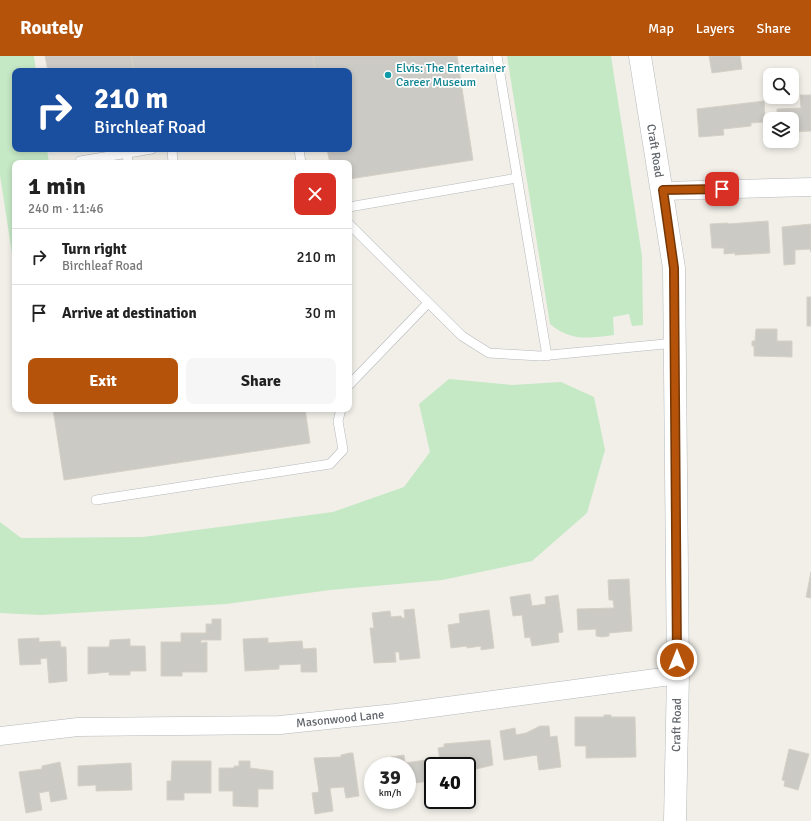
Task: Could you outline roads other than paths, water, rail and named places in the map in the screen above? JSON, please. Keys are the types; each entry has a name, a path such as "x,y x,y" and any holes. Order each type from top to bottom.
{"street":[{"name":"Craft Road","path":"640,56 663,190 674,268 678,675 675,821"},
{"path":"663,190 811,187"},
{"name":"Masonwood Lane","path":"0,736 78,727 280,726 394,714 678,675"}],"lane":[{"path":"497,56 547,356"},
{"path":"86,160 133,152"},
{"path":"127,153 128,160"},
{"path":"352,206 517,178"},
{"path":"352,227 462,336 489,353 547,356 675,343"},
{"path":"352,382 428,303"},
{"path":"96,500 330,464 343,450 338,421 340,412"}],"place":[{"name":"Elvis: The Entertainer Career Museum","path":"388,75"}]}
